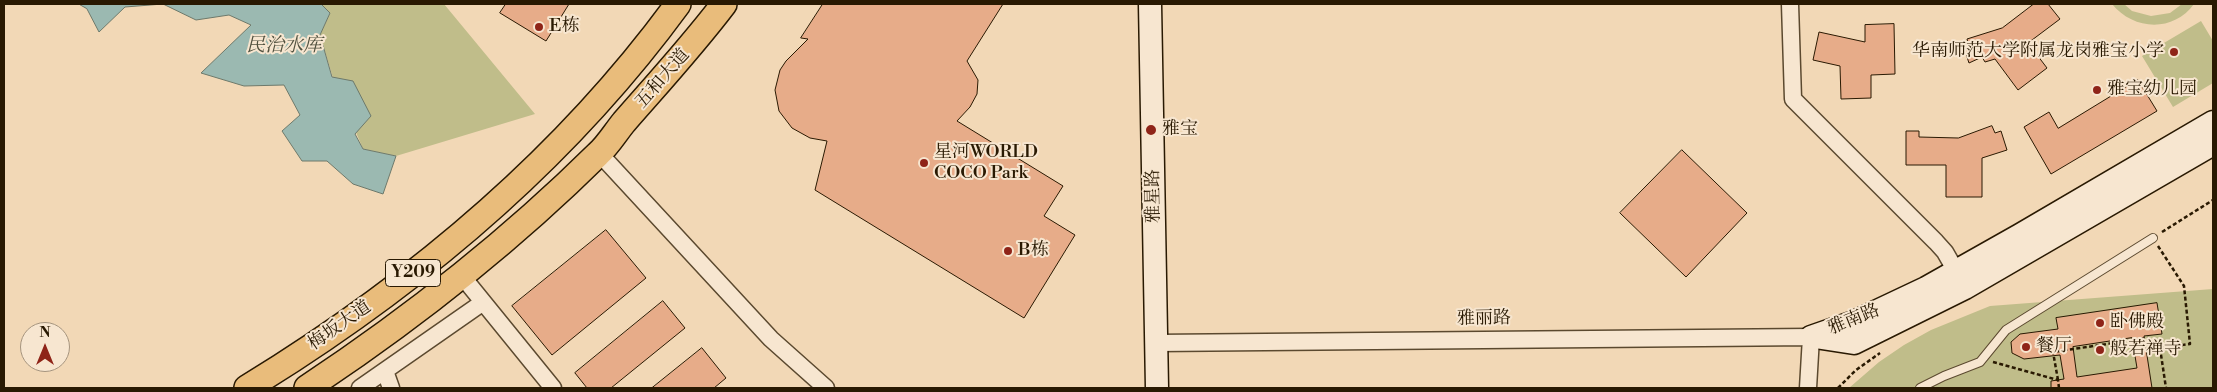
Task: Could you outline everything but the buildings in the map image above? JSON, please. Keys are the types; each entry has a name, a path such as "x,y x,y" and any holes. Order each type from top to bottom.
{"main road":[{"name":"五和大道","path":"563,140 621,76 678,4"},
{"name":"五和大道","path":"600,153 724,4"},
{"name":"梅坂大道","path":"247,388 337,329 420,268 497,203 563,140"},
{"name":"梅坂大道","path":"307,388 353,358 462,276 600,153"}],"street":[{"name":"雅星路","path":"1150,4 1157,388"},
{"path":"1790,4 1794,99 1936,242 1945,252 1961,280"},
{"name":"雅南路","path":"1811,337 1854,343 1961,280 2213,122"},
{"name":"雅南路","path":"1961,280 2213,144"},
{"path":"600,153 771,339 826,388"},
{"path":"462,276 553,388"},
{"path":"360,388 482,302"},
{"path":"1808,388 1811,337"},
{"name":"雅丽路","path":"1156,343 1811,337"},
{"path":"385,372 391,388"}],"lane":[{"path":"1920,388 1980,362 2006,330 2153,238"}],"path":[{"path":"2160,348 2190,344 2184,286 2153,238 2213,200"},
{"path":"2059,388 2053,352 2148,338 2160,348 2166,388"},
{"path":"1982,359 2058,380"}],"shaded area":[{"path":"321,4 444,4 535,114 396,156 363,149 333,78 320,35 330,13"},
{"path":"2112,4 2124,4 2132,11 2151,16 2170,13 2182,4 2194,4 2175,20 2153,25 2131,19"},
{"path":"2201,21 2213,41 2213,83 2173,107 2142,56"},
{"path":"2213,289 2213,388 1849,388 1879,362 1904,345 1931,330 1990,306"}],"water":[{"path":"79,4 163,4 125,7 99,32 87,9"},
{"name":"民治水库","path":"163,4 321,4 330,13 320,35 332,77 353,81 371,116 355,134 363,149 396,156 383,194 353,184 327,161 302,161 282,131 300,115 284,85 244,86 201,73 251,25 229,15 196,20"}],"place":[{"name":"E栋","path":"539,27"},
{"name":"华南师范大学附属龙岗雅宝小学","path":"2174,52"},
{"name":"雅宝幼儿园","path":"2097,90"},
{"name":"雅宝","path":"1151,130"},
{"name":"星河WORLD COCO Park","path":"924,163"},
{"name":"B栋","path":"1008,251"},
{"name":"卧佛殿","path":"2100,323"},
{"name":"餐厅","path":"2026,347"},
{"name":"般若禅寺","path":"2100,350"}]}
